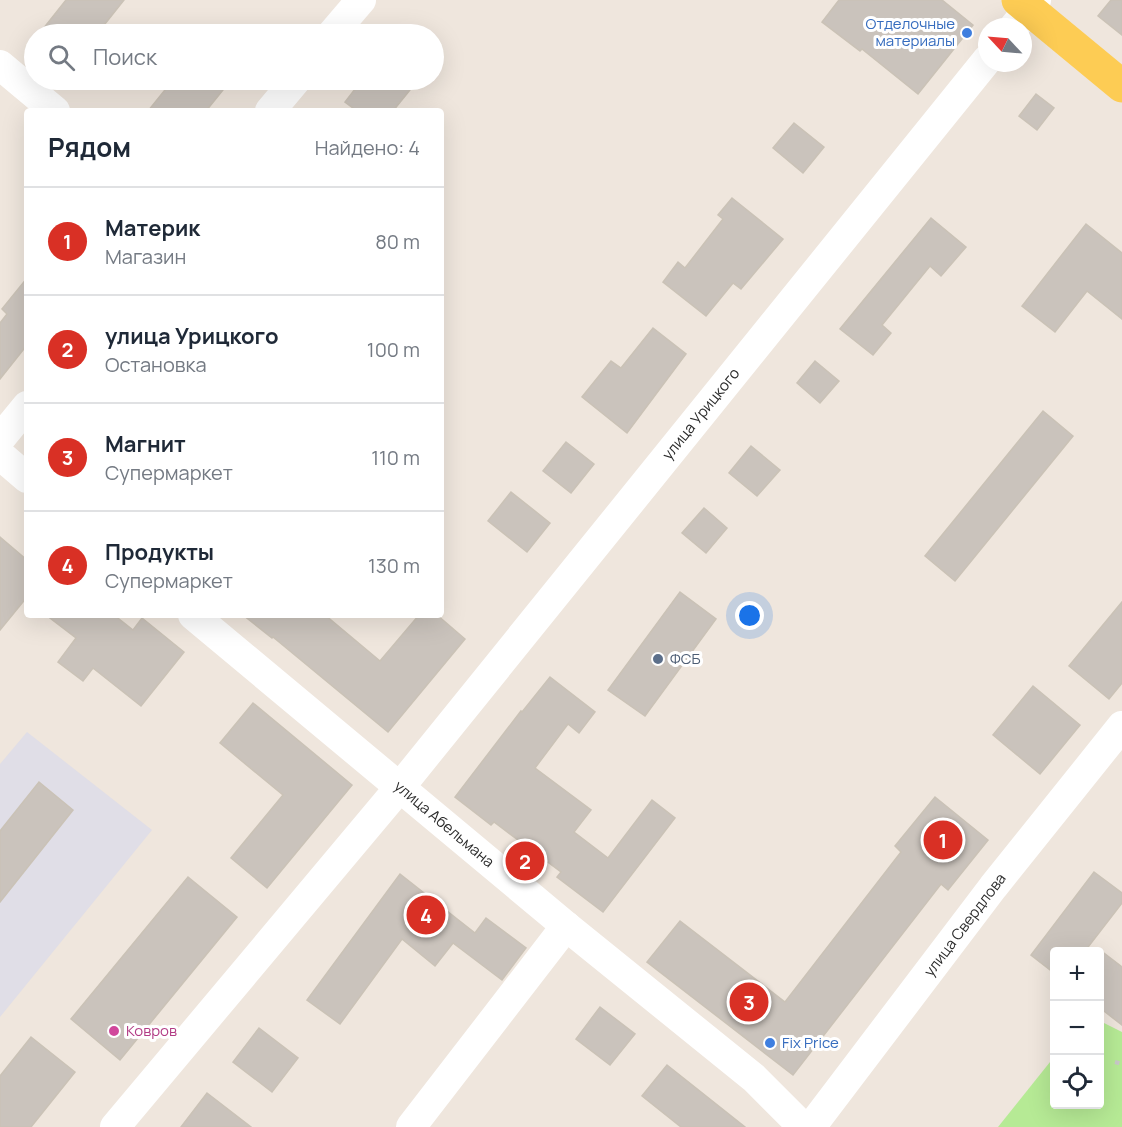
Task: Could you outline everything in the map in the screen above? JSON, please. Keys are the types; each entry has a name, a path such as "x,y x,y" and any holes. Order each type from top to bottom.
{"main road":[{"path":"1024,9 1122,86"}],"street":[{"path":"341,24 361,0"},
{"path":"0,65 24,85"},
{"name":"улица Урицкого","path":"116,1127 400,787 978,71"},
{"path":"30,90 51,108"},
{"path":"273,108 288,90"},
{"path":"0,439 24,410"},
{"path":"0,455 24,475"},
{"name":"улица Абельмана","path":"197,618 566,926 754,1078 803,1127"},
{"name":"улица Свердлова","path":"811,1127 993,887 1122,726"},
{"path":"411,1127 566,926"}],"path":[{"path":"1115,1062 1122,1064"}],"shaded area":[{"path":"27,732 152,830 0,1017 0,764"}],"green space":[{"path":"1104,1023 1122,1032 1122,1127 998,1127 1050,1062 1050,1109 1104,1109"}],"building":[{"path":"66,0 124,0 105,24 47,24"},
{"path":"839,0 942,0 973,25 918,94 862,49 860,51 822,22"},
{"path":"1111,0 1122,0 1122,35 1098,16"},
{"path":"165,90 223,90 208,108 150,108"},
{"path":"354,90 410,90 395,108 353,108 345,102"},
{"path":"1036,94 1054,108 1037,130 1019,116"},
{"path":"794,123 824,147 803,173 773,148"},
{"path":"732,198 783,239 741,289 733,283 706,316 663,282 678,262 685,268 723,219 718,215"},
{"path":"931,218 966,247 941,276 930,266 882,325 891,333 873,355 840,329"},
{"path":"1086,224 1122,253 1122,319 1087,291 1055,332 1022,306"},
{"path":"24,282 24,349 0,379 0,323 7,314 2,309"},
{"path":"653,328 686,354 627,433 582,397 611,361 621,368"},
{"path":"815,361 839,381 820,403 797,383"},
{"path":"1043,411 1073,436 955,581 925,556"},
{"path":"566,442 594,464 571,493 543,471"},
{"path":"751,446 780,470 757,496 729,473"},
{"path":"511,492 550,523 527,552 488,521"},
{"path":"704,508 727,528 706,553 682,533"},
{"path":"0,537 24,557 24,601 0,630"},
{"path":"680,592 716,619 645,716 608,690"},
{"path":"1122,602 1122,683 1109,699 1069,666"},
{"path":"50,618 118,618 133,630 142,618 184,652 141,706 93,668 83,681 58,662 76,638"},
{"path":"247,618 329,618 380,661 416,618 440,618 465,639 388,732"},
{"path":"550,677 595,712 579,733 568,724 535,768 591,810 574,832 608,858 652,800 675,818 603,912 557,877 561,872 494,822 491,825 455,797"},
{"path":"1033,686 1080,725 1040,774 993,735"},
{"path":"253,703 352,785 267,888 231,858 283,795 220,743"},
{"path":"39,782 73,810 0,902 0,831"},
{"path":"935,797 988,840 948,890 941,884 793,1075 647,962 680,921 785,1002 901,852 895,846"},
{"path":"1094,872 1122,893 1122,903 1088,947 1050,947 1050,970 1031,955"},
{"path":"400,874 475,933 486,918 526,948 502,980 453,943 435,966 402,939 340,1024 307,1000"},
{"path":"188,877 237,917 120,1060 71,1019"},
{"path":"1104,953 1122,967 1122,1025 1104,1011"},
{"path":"600,1007 635,1034 610,1065 576,1039"},
{"path":"259,1028 298,1058 272,1092 233,1062"},
{"path":"31,1037 75,1072 31,1127 0,1127 0,1076"},
{"path":"667,1065 745,1127 681,1127 642,1096"},
{"path":"207,1093 251,1127 181,1127"}],"place":[{"name":"Отделочные материалы","path":"967,33"},
{"name":"ФСБ","path":"658,659"},
{"name":"Материк","path":"943,840"},
{"name":"улица Урицкого","path":"525,861"},
{"name":"Продукты","path":"426,915"},
{"name":"Магнит","path":"749,1002"},
{"name":"Ковров","path":"114,1031"},
{"name":"Fix Price","path":"770,1043"}]}
